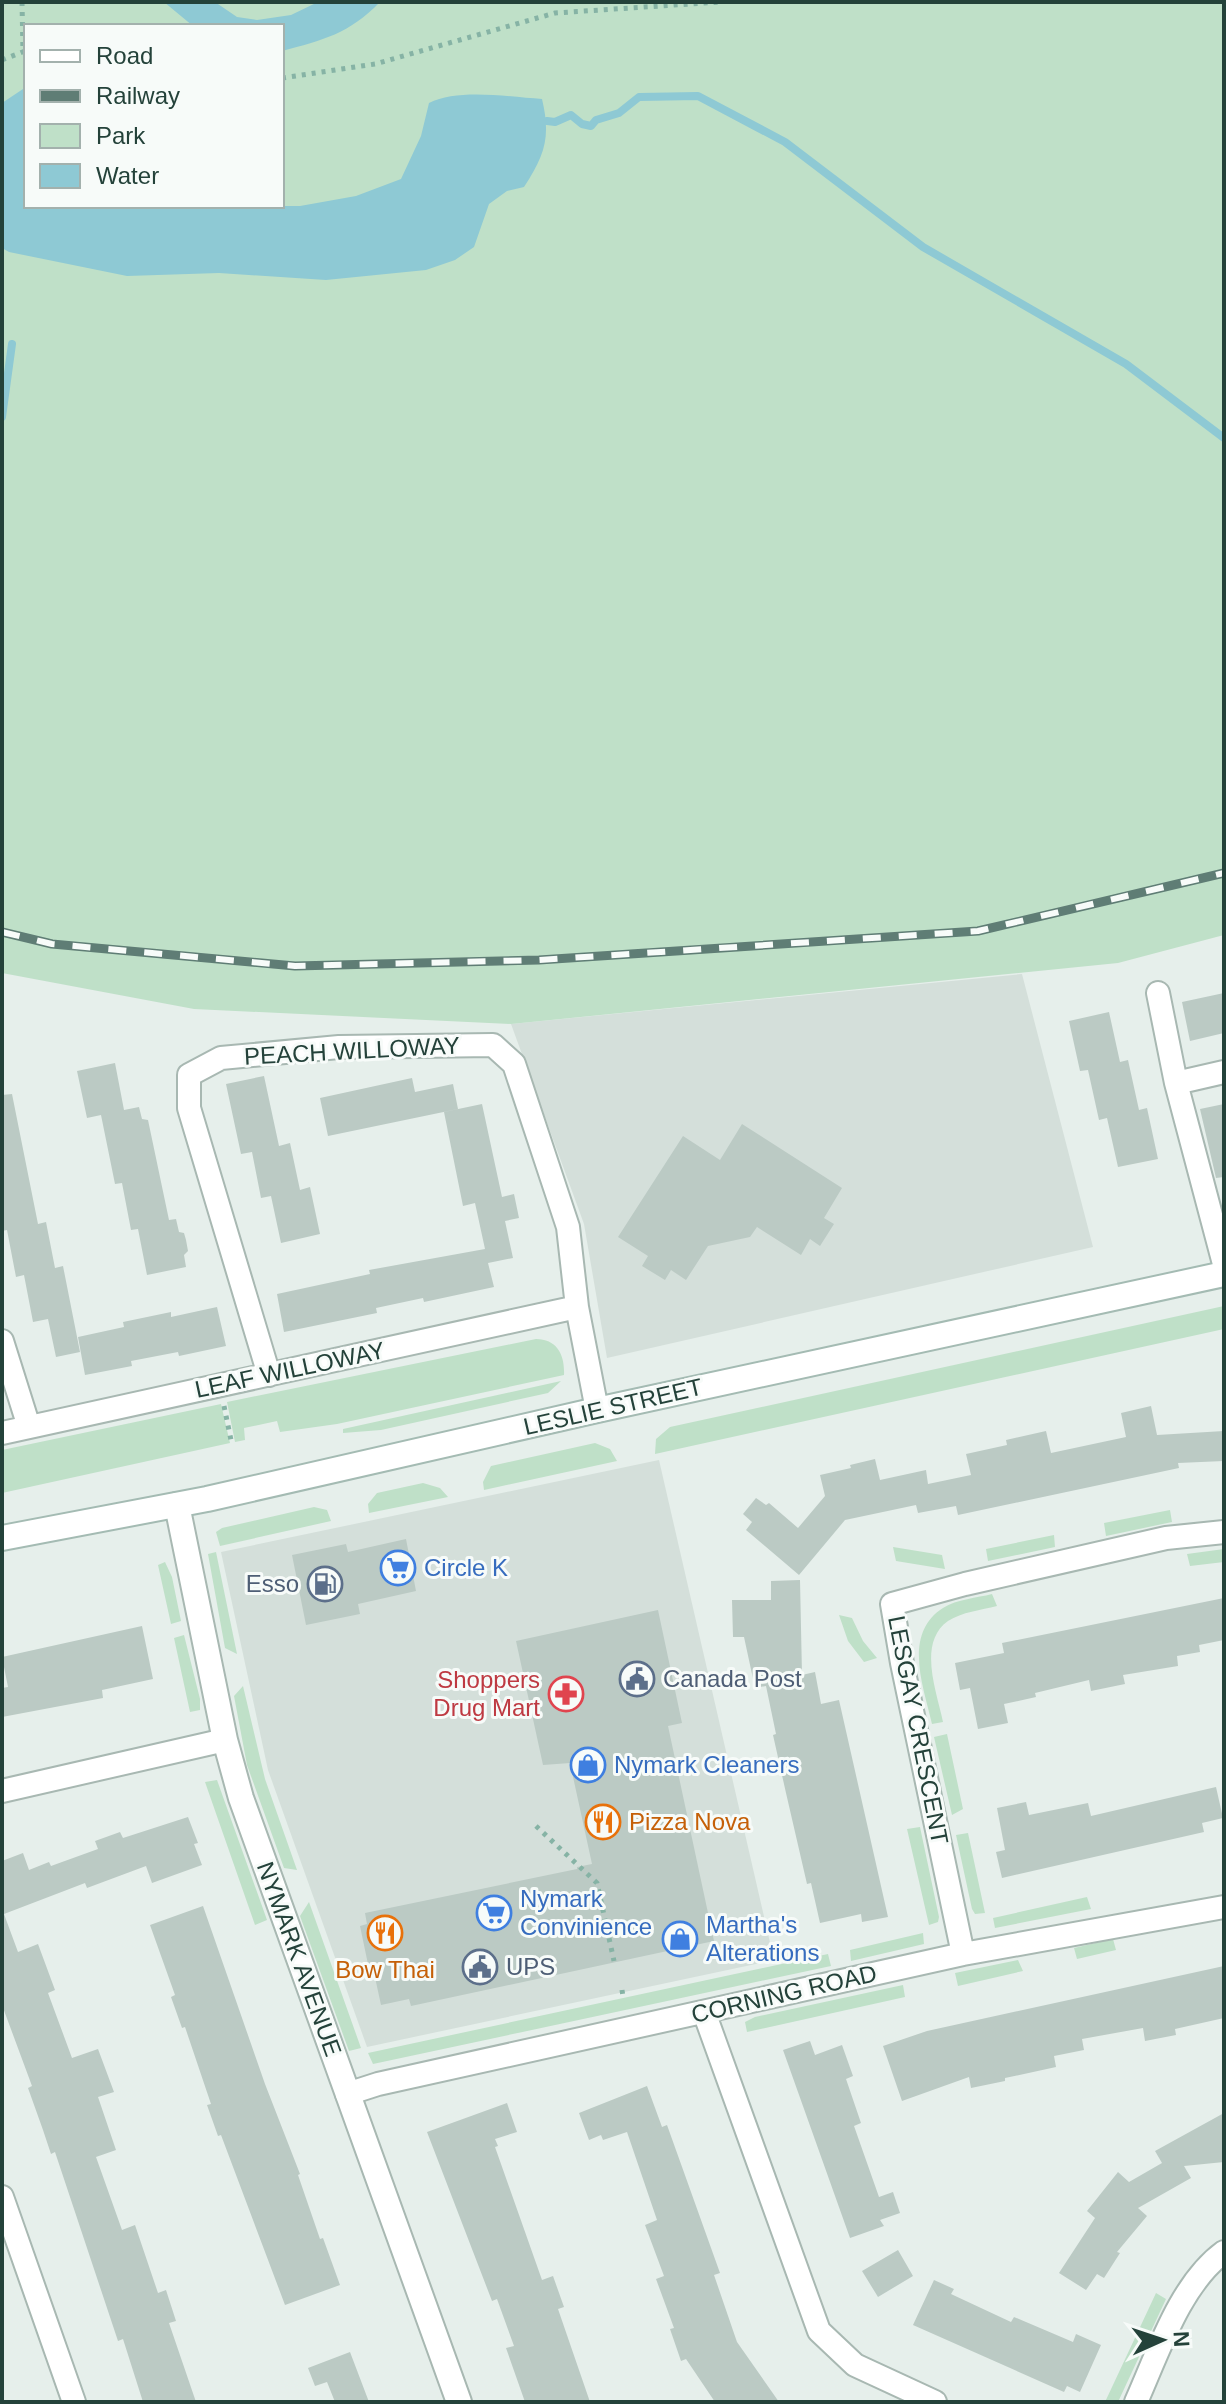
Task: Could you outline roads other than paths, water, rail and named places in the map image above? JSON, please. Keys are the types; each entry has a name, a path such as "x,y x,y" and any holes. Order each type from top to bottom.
{"main road":[{"name":"LESLIE STREET","path":"2,1538 177,1505 1224,1274"},
{"name":"NYMARK AVENUE","path":"177,1505 225,1740 241,1798 459,2402"}],"street":[{"path":"1158,993 1176,1083 1224,1264"},
{"name":"PEACH WILLOWAY","path":"269,1375 189,1108 189,1075 221,1058 339,1047 493,1045 514,1064 568,1227 577,1307 597,1410"},
{"path":"1176,1083 1224,1072"},
{"name":"LEAF WILLOWAY","path":"2,1433 577,1307"},
{"path":"2,1341 29,1427"},
{"name":"LESGAY CRESCENT","path":"963,1954 892,1604 1166,1538 1224,1532"},
{"path":"2,1791 225,1740"},
{"name":"CORNING ROAD","path":"347,2094 378,2084 963,1954 1224,1907"},
{"path":"704,2012 819,2331 855,2365 935,2402"},
{"path":"2,2197 74,2402"},
{"path":"1136,2402 1174,2316 1204,2269 1224,2252"}],"water":[{"path":"164,2 215,2 237,17 257,20 291,15 318,2 380,2 346,29 284,50 284,24 191,24"},
{"path":"24,88 24,208 284,208 356,196 401,179 421,136 429,103 454,96 542,99 546,135 537,165 524,187 507,191 489,204 474,247 455,260 426,270 326,280 219,273 127,276 2,248 2,103"}],"waterway":[{"path":"547,121 555,122 571,115 582,124 591,126 596,120 619,113 639,97 698,96 785,142 923,247 1126,364 1224,438"},
{"path":"2,417 12,344"}],"railway":[{"path":"2,932 52,944 295,966 539,960 978,931 1224,873"}],"place":[{"name":"Circle K","path":"398,1568"},
{"name":"Esso","path":"325,1584"},
{"name":"Canada Post","path":"637,1679"},
{"name":"Shoppers Drug Mart","path":"566,1694"},
{"name":"Nymark Cleaners","path":"588,1765"},
{"name":"Pizza Nova","path":"603,1822"},
{"name":"Nymark Convinience","path":"494,1913"},
{"name":"Bow Thai","path":"385,1933"},
{"name":"Martha's Alterations","path":"680,1939"},
{"name":"UPS","path":"480,1967"}]}
